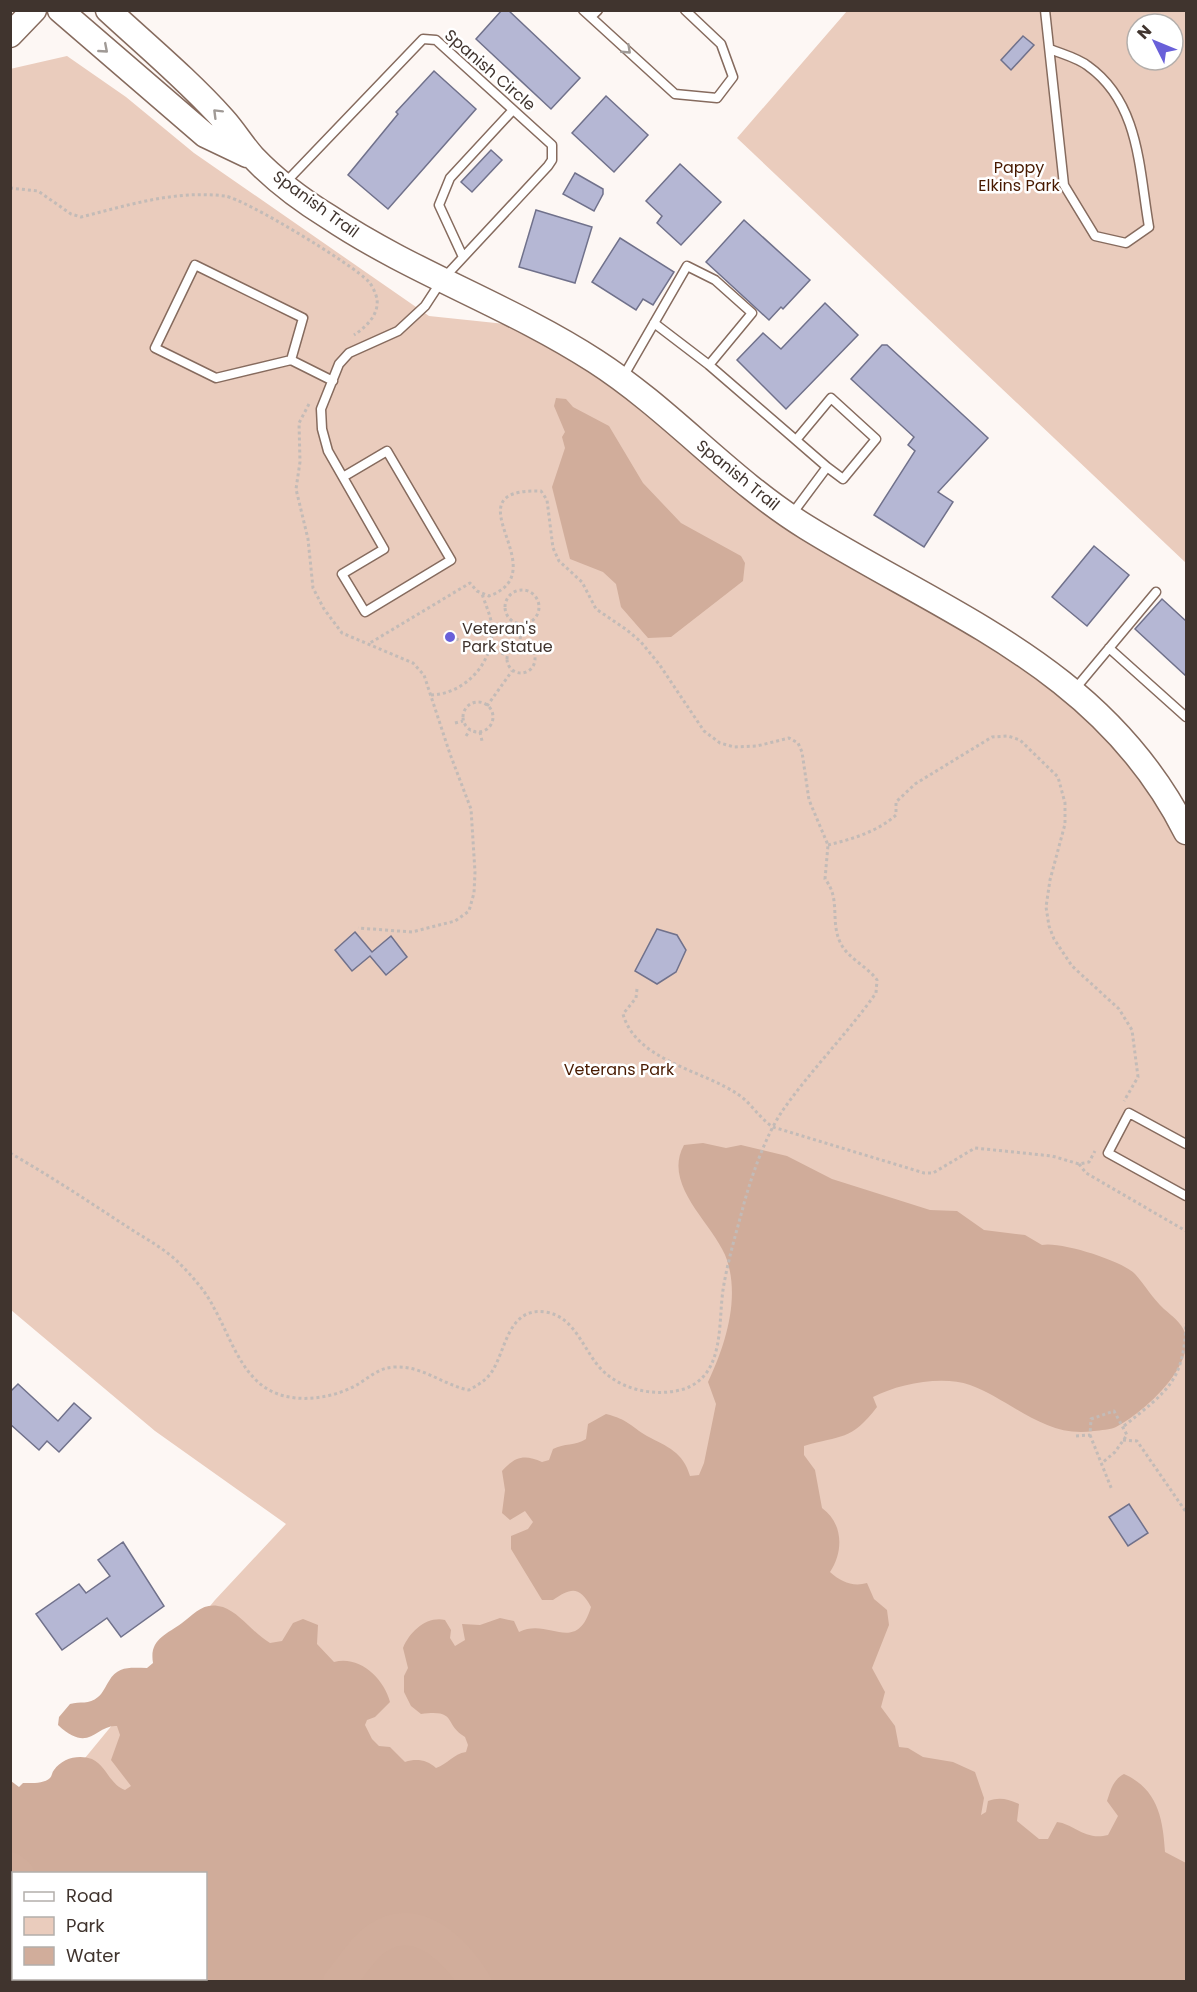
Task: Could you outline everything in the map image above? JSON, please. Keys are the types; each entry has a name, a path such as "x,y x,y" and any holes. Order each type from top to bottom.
{"street":[{"path":"10,35 34,10"},
{"name":"Spanish Trail","path":"60,10 205,135 254,158"},
{"name":"Spanish Trail","path":"108,10 223,119 254,158 326,216 442,280 561,340 621,380 670,417 762,499 971,619 1038,663 1073,692 1138,757 1176,811 1186,832"}],"lane":[{"path":"584,10 594,14 675,94 717,98 732,77 721,44 685,10"},
{"path":"1045,10 1064,186 1095,236 1126,243 1149,227 1132,124 1120,98 1088,65 1050,49"},
{"name":"Spanish Circle","path":"284,183 423,39 436,40 552,146 552,160 442,280 425,306 398,331 349,353 339,364 321,410 322,429 328,451 384,549 342,574 365,612 451,560 387,451 343,477"},
{"path":"463,257 439,206 450,178 513,110"},
{"path":"291,360 303,318 195,265 155,348 216,378 291,360 333,381"},
{"path":"621,380 687,266 715,280 752,313 709,365"},
{"path":"654,323 709,365 827,467 843,479 876,439 831,398 796,440"},
{"path":"790,517 827,467"},
{"path":"1073,692 1156,592"},
{"path":"1109,648 1186,717"},
{"path":"1186,1144 1129,1113 1108,1153 1186,1196"}],"path":[{"path":"10,189 38,191 71,214 81,217 150,200 192,193 228,197 243,203 319,247 370,283 377,299 374,316 363,329 345,342"},
{"path":"322,376 299,423 300,462 296,489 308,539 309,567 313,588 324,609 342,633 413,663 424,675 471,809 475,872 474,893 469,911 455,921 412,932 358,928"},
{"path":"10,1154 52,1177 179,1263 214,1307 237,1354 256,1380 272,1391 294,1399 311,1398 348,1389 371,1373 398,1367 417,1369 447,1384 469,1390 480,1384 492,1371 508,1331 518,1320 531,1312 544,1311 556,1315 573,1328 603,1371 635,1389 652,1392 685,1388 698,1382 708,1371 716,1353 723,1322 723,1291 745,1198 773,1127 876,993 877,980 872,972 841,944 835,926 836,903 832,888 825,879 828,845 809,800 802,752 798,743 789,738 734,747 720,743 704,731 659,663 627,630 596,609 582,582 559,561 552,548 547,500 541,490 525,490 506,498 501,503 499,518 511,549 514,572 509,585 501,592 489,596 470,583 370,643"},
{"path":"522,590 532,593 538,605 531,621 521,624 510,620 505,607 509,596 522,590"},
{"path":"431,695 446,693 463,685 480,669 489,650 492,629 482,593"},
{"path":"520,645 521,624"},
{"path":"450,637 507,655"},
{"path":"520,645 530,648 534,654 534,662 527,673 518,674 512,671 507,663 507,655 513,648 520,645"},
{"path":"487,707 512,671"},
{"path":"481,703 487,707 494,714 494,722 480,732 470,730 463,721 463,714 471,705 481,703"},
{"path":"455,723 463,721"},
{"path":"466,736 470,730"},
{"path":"480,732 482,741"},
{"path":"828,845 855,838 886,824 896,815 896,802 915,784 992,737 1008,736 1020,740 1048,765 1058,777 1065,803 1065,824 1050,880 1047,907 1048,926 1053,939 1072,966 1119,1009 1132,1030 1138,1077 1120,1107"},
{"path":"637,989 636,998 623,1014 626,1025 634,1035 669,1063 693,1070 741,1096 760,1119 773,1127 924,1173 941,1169 975,1148 1009,1154 1052,1156 1079,1164 1089,1162 1097,1148"},
{"path":"1079,1164 1086,1173 1186,1231"},
{"path":"1124,1426 1169,1388 1180,1369 1186,1346 1186,1323"},
{"path":"1102,1463 1127,1434 1114,1411 1091,1419 1090,1435 1112,1490"},
{"path":"1076,1436 1090,1435"},
{"path":"1123,1440 1137,1441 1186,1512"}],"green space":[{"name":"Pappy Elkins Park","path":"847,11 1186,11 1186,563 737,138"},
{"name":"Veterans Park","path":"67,56 126,97 194,153 429,316 534,327 871,563 1038,663 1176,811 1186,831 1186,1981 11,1981 11,1848 215,1600 286,1524 155,1431 11,1310 10,69"}],"shaded area":[{"path":"703,1143 726,1148 741,1145 787,1156 832,1179 930,1210 957,1211 984,1230 1025,1235 1042,1245 1062,1246 1105,1258 1135,1274 1156,1301 1183,1329 1186,1346 1175,1374 1140,1411 1114,1428 1077,1432 1060,1429 1030,1417 970,1385 947,1381 920,1382 895,1388 873,1397 877,1407 860,1426 837,1438 804,1446 804,1455 815,1470 822,1508 834,1521 839,1538 838,1555 830,1572 847,1583 867,1583 874,1599 887,1610 889,1625 872,1668 885,1692 881,1707 895,1726 899,1747 908,1748 923,1757 953,1762 975,1772 984,1798 981,1815 986,1812 988,1801 1003,1799 1019,1804 1017,1821 1039,1839 1048,1839 1057,1822 1093,1836 1108,1835 1118,1816 1107,1801 1113,1785 1124,1774 1135,1780 1157,1806 1163,1828 1165,1852 1186,1863 1186,1981 63,1982 60,1980 207,1980 207,1872 12,1872 11,1967 11,1781 19,1787 23,1783 44,1781 50,1778 61,1763 71,1758 82,1757 97,1762 115,1784 125,1790 131,1786 111,1760 120,1735 117,1726 103,1729 92,1736 78,1738 58,1725 59,1717 70,1704 88,1702 98,1697 117,1672 131,1668 147,1668 153,1663 152,1655 156,1643 200,1609 210,1606 223,1607 270,1643 282,1641 293,1623 303,1619 318,1625 317,1644 334,1662 352,1662 361,1665 376,1677 387,1693 390,1702 375,1717 367,1720 365,1725 372,1739 379,1746 390,1747 405,1762 422,1760 436,1768 466,1752 468,1745 465,1737 458,1732 449,1719 440,1714 421,1714 411,1706 404,1692 404,1676 408,1668 403,1648 420,1626 432,1620 445,1620 451,1630 450,1638 455,1646 465,1640 462,1624 480,1625 500,1618 514,1621 519,1632 541,1629 570,1632 578,1629 585,1622 591,1607 583,1595 570,1591 553,1600 542,1600 511,1549 511,1536 528,1529 533,1522 525,1511 510,1520 502,1513 505,1490 502,1471 516,1459 525,1457 542,1462 549,1460 553,1449 586,1439 588,1424 606,1414 624,1421 668,1447 683,1461 690,1476 699,1475 704,1463 716,1404 708,1382 725,1338 732,1291 727,1260 693,1205 679,1175 679,1160 684,1145"}],"water":[{"path":"556,398 566,399 573,407 609,426 643,483 681,523 741,556 745,563 743,581 671,637 648,638 621,607 616,584 603,572 570,559 552,487 565,448 562,437 565,432 554,406"}],"building":[{"path":"502,10 508,10 580,78 551,109 476,39"},
{"path":"1023,36 1034,45 1011,70 1001,60"},
{"path":"434,71 476,109 388,209 348,175 398,114 396,112"},
{"path":"606,96 648,135 614,172 572,133"},
{"path":"491,150 502,160 472,192 461,182"},
{"path":"680,164 721,202 681,245 657,223 662,216 646,201"},
{"path":"575,173 603,189 603,194 594,211 563,194"},
{"path":"536,210 592,227 575,283 519,267"},
{"path":"744,220 810,280 783,309 781,307 769,320 706,262"},
{"path":"620,238 674,272 653,305 643,299 636,310 592,282"},
{"path":"825,303 858,335 786,409 737,360 763,333 781,349"},
{"path":"882,345 887,345 988,438 938,492 953,502 924,547 874,515 915,451 908,445 914,437 851,379"},
{"path":"1094,546 1129,575 1087,626 1052,597"},
{"path":"1162,599 1186,621 1186,676 1135,629"},
{"path":"657,929 677,935 686,950 676,972 657,984 635,971"},
{"path":"355,932 372,952 391,936 407,957 386,975 370,956 352,971 335,950"},
{"path":"18,1384 58,1421 74,1403 91,1418 59,1452 47,1441 39,1450 10,1424 10,1392"},
{"path":"1129,1504 1148,1533 1128,1546 1109,1517"},
{"path":"123,1542 164,1606 121,1637 107,1618 62,1650 36,1614 79,1584 86,1593 110,1576 98,1560"}],"waterway":[{"path":"10,1868 15,1872"},
{"path":"339,1982 361,1953 376,1939 391,1931 406,1929 420,1931 445,1947 457,1958 475,1982"}],"place":[{"name":"Veteran's Park Statue","path":"450,637"}]}
